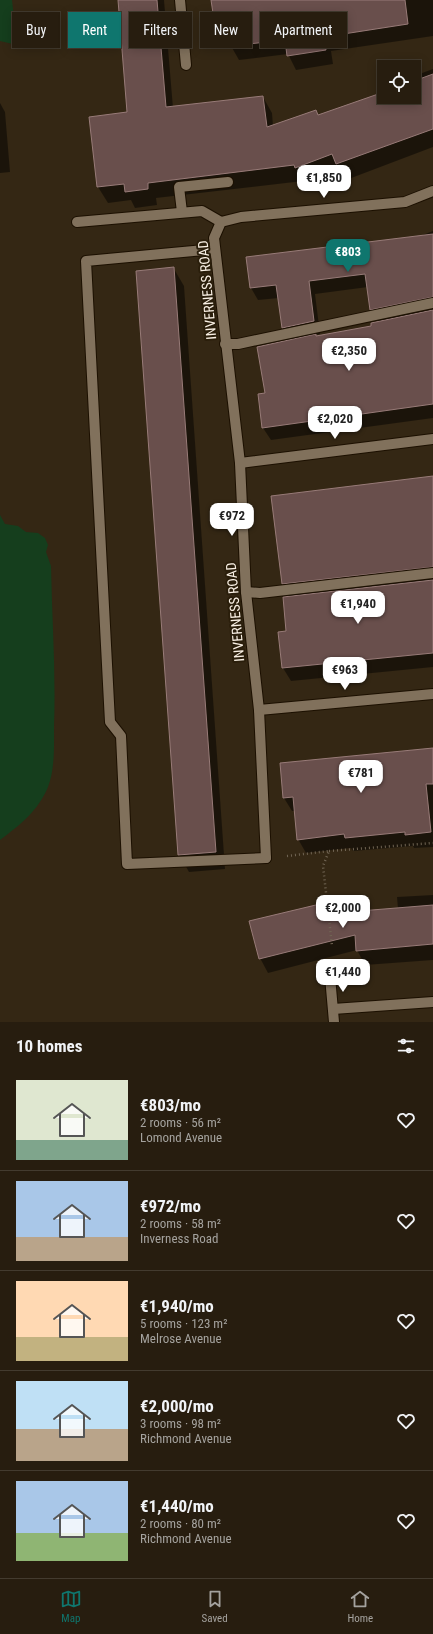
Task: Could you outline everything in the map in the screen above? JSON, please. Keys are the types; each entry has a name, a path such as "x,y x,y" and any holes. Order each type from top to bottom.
{"street":[{"path":"180,0 186,65"},
{"path":"182,212 179,187 228,182"},
{"path":"77,222 202,211 221,222 241,217 405,202 433,191"},
{"name":"INVERNESS ROAD","path":"221,222 214,238 225,344 240,463 246,592 259,710 266,858"},
{"path":"215,249 86,262 110,722 121,736 127,864 266,858"},
{"path":"225,344 238,344 433,303"},
{"path":"240,463 433,439"},
{"path":"246,592 268,592 433,573"},
{"path":"259,710 433,694"},
{"path":"329,966 334,1022"},
{"path":"333,1009 433,1002"}],"path":[{"path":"266,858 433,843"},
{"path":"329,852 323,866 332,944 329,966"}],"green space":[{"path":"0,0 12,0 13,12 12,12 12,44 0,41"},
{"path":"0,515 5,524 18,526 26,532 38,533 45,538 48,545 46,552 51,566 55,687 54,757 48,787 44,796 28,817 0,840"}],"building":[{"path":"118,0 157,0 158,12 129,12 129,48 161,48 166,107 263,96 267,127 316,110 318,115 377,94 377,104 421,104 421,78 433,74 433,129 336,164 332,154 295,168 294,165 148,183 148,189 125,192 124,184 97,187 89,117 127,112 121,37 121,12 119,12"},
{"path":"211,0 405,0 408,24 347,33 347,12 260,12 260,43 252,44 252,12 213,12"},
{"path":"286,48 326,48 326,50 287,56"},
{"path":"433,234 433,297 370,310 365,274 309,281 314,321 282,328 276,285 250,288 246,257"},
{"path":"174,267 216,852 178,855 136,271"},
{"path":"433,310 433,404 262,428 258,394 265,393 257,347 316,334 316,336 371,326 371,323"},
{"path":"433,476 433,567 282,584 271,496"},
{"path":"433,580 433,653 282,668 278,632 286,631 283,597"},
{"path":"433,748 433,784 426,784 431,832 405,835 405,832 345,838 344,834 297,840 293,797 283,798 280,763"},
{"path":"320,904 323,914 433,905 433,944 356,951 355,935 259,959 249,921"}]}
